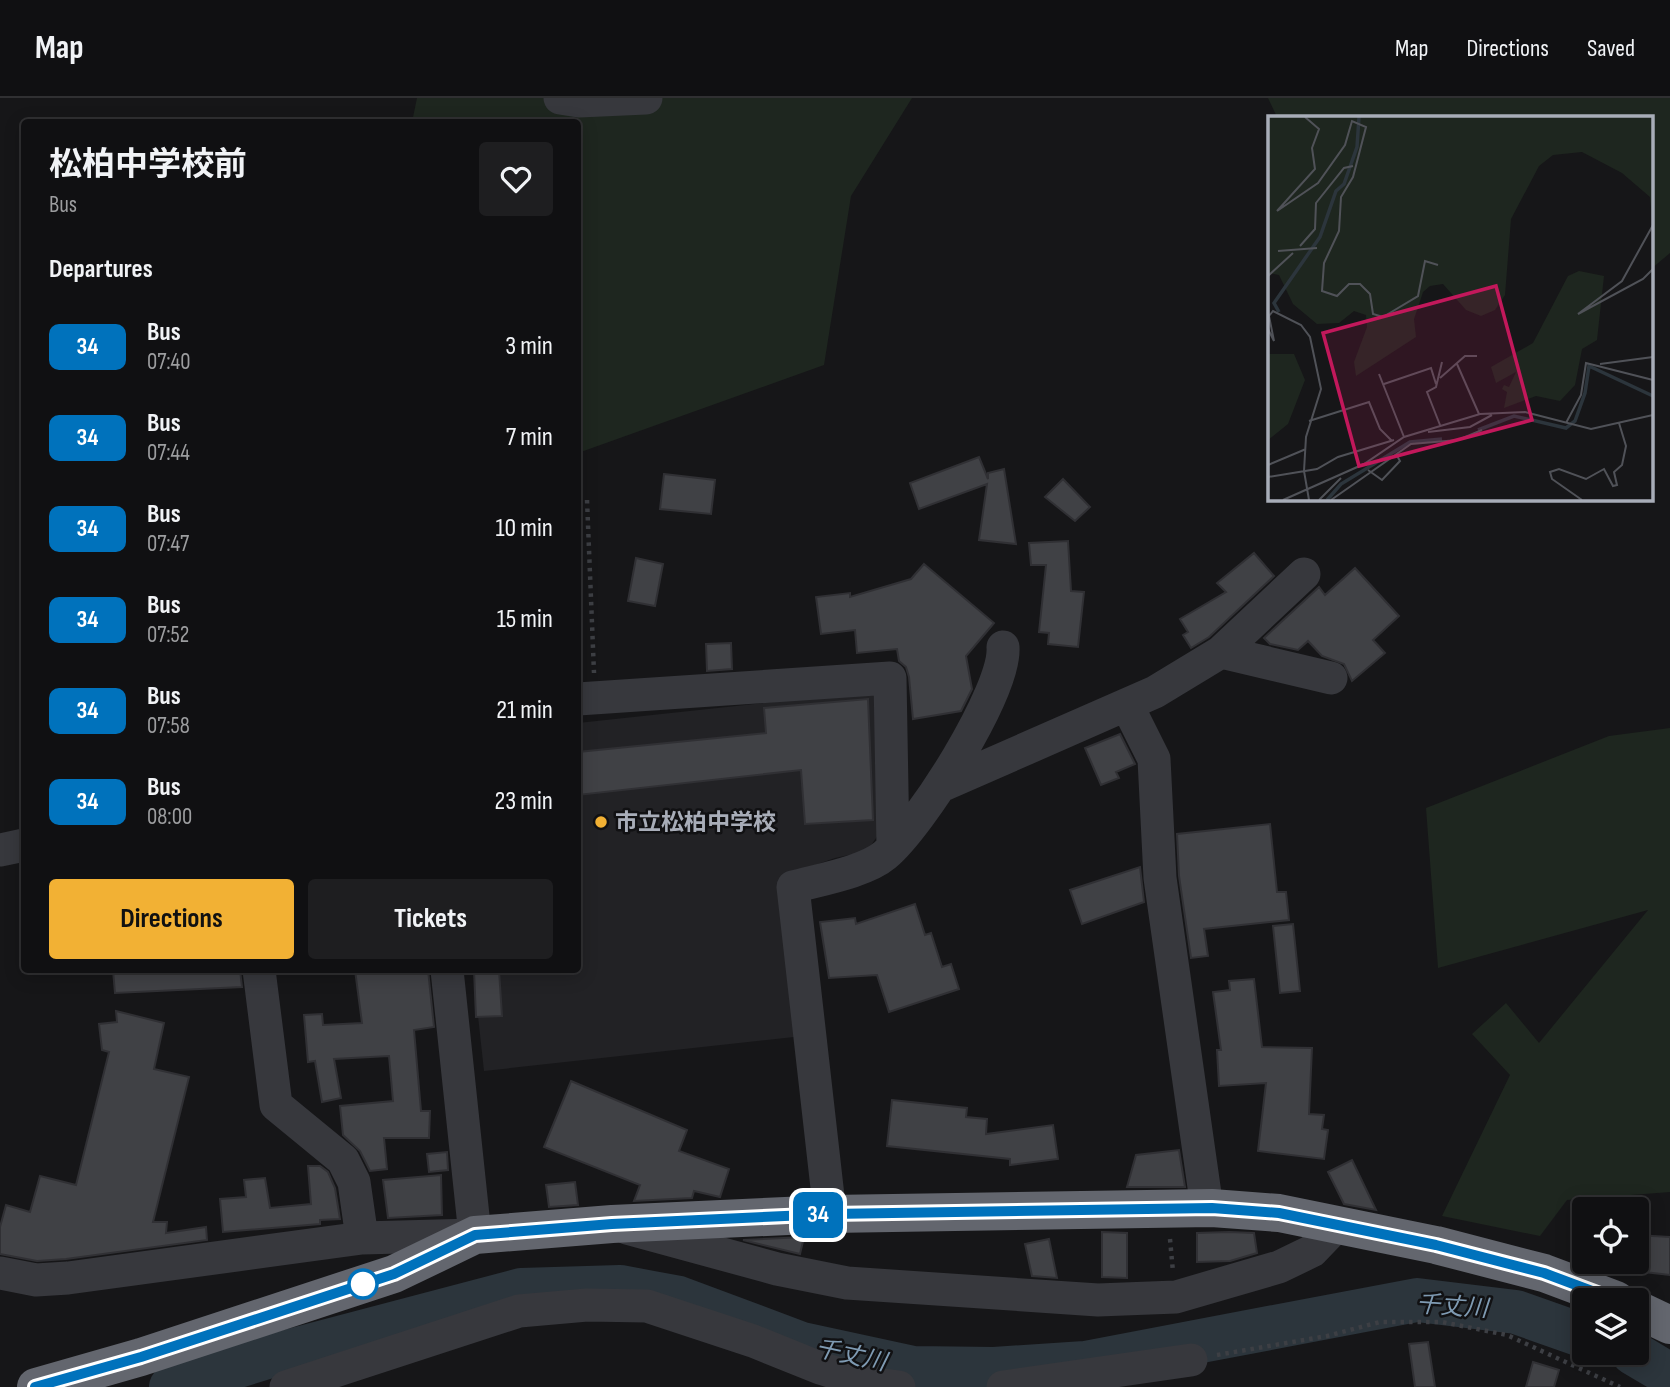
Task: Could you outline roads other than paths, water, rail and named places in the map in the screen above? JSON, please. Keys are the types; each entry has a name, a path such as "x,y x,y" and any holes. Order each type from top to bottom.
{"highway":[{"path":"48,1386 394,1274 475,1235 612,1224 830,1214 1207,1208 1279,1213 1436,1245 1544,1273 1584,1288"},
{"path":"1649,1315 1670,1325"}],"street":[{"path":"560,98 579,101 646,98"},
{"path":"941,786 1126,705 1221,652 1304,574"},
{"path":"830,1214 793,887 849,871 884,857 941,786 974,728 1004,662 1003,647"},
{"path":"1221,652 1331,678"},
{"path":"587,699 890,678 893,846"},
{"path":"1126,705 1154,759 1160,878 1207,1208"},
{"path":"0,850 21,846"},
{"path":"259,973 276,1105 343,1160 354,1182 362,1238"},
{"path":"0,1273 36,1280 68,1278 362,1238 475,1235 447,973"},
{"path":"612,1224 777,1269 847,1283 1098,1300 1176,1297 1279,1267 1312,1251 1336,1226"},
{"path":"286,1387 364,1375 519,1311 587,1304 647,1306 753,1341 820,1368 869,1383 899,1387"},
{"path":"1003,1387 1191,1360"}],"waterway":[{"name":"千丈川","path":"171,1387 267,1357 521,1290 620,1287 679,1298 802,1344 913,1368 994,1369 1085,1363 1417,1300 1516,1312 1572,1332"},
{"name":"千丈川","path":"1649,1363 1670,1375"}],"place":[{"name":"市立松柏中学校","path":"601,822"}]}
